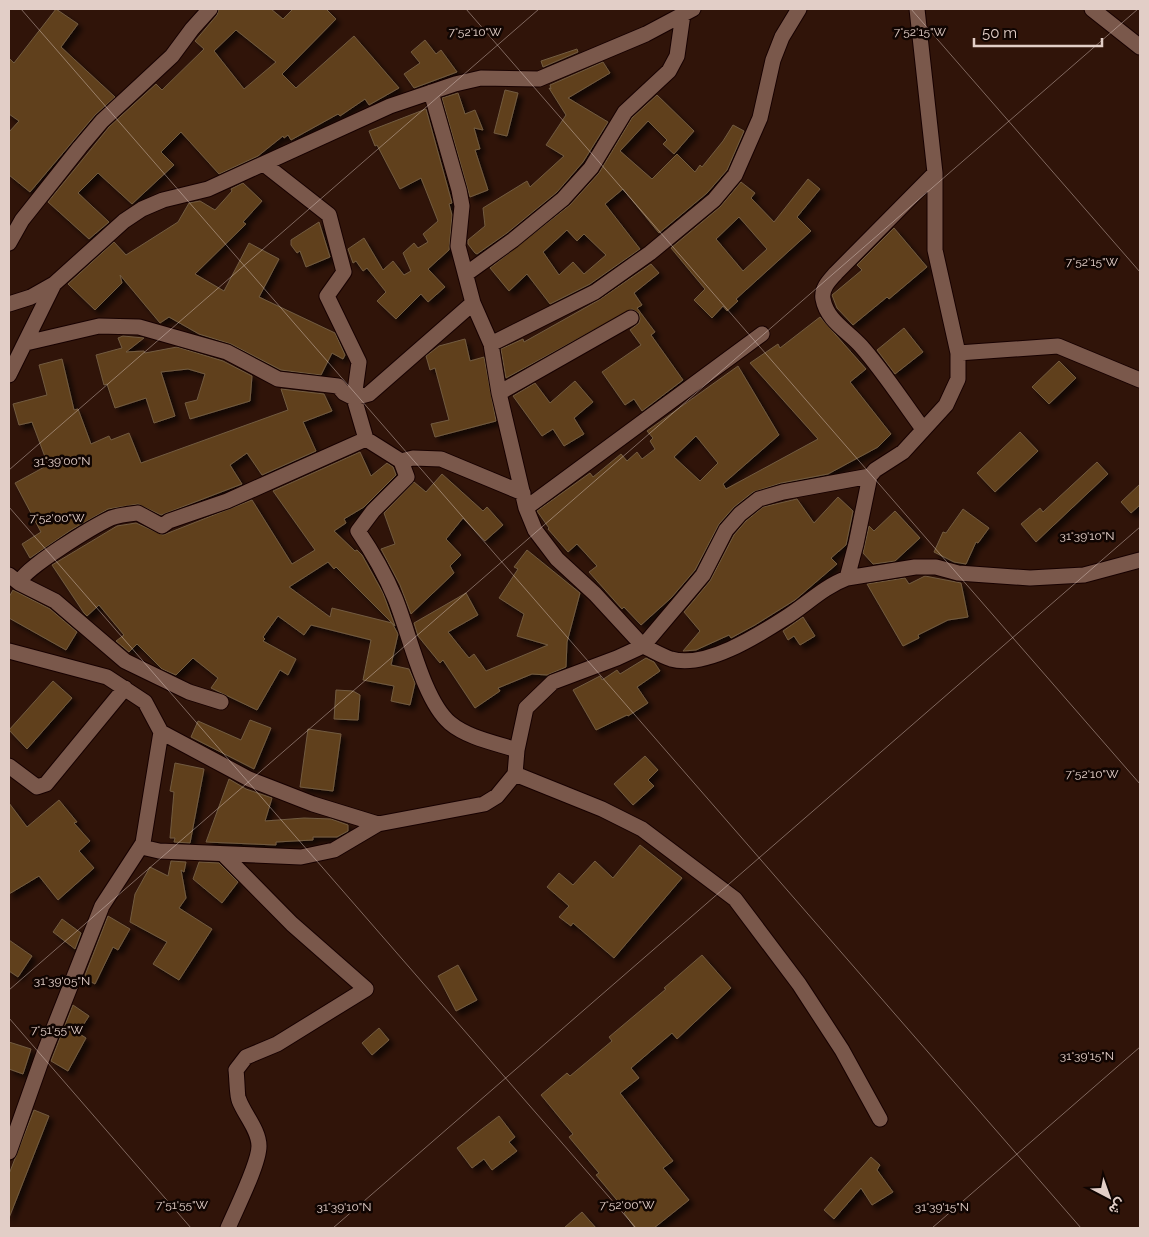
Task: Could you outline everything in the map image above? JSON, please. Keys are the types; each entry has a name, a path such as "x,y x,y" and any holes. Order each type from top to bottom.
{"street":[{"path":"9,243 22,220 80,147 102,122 172,56 210,9"},
{"path":"491,344 595,292 650,253 714,200 735,175 760,118 773,60 782,37 799,9"},
{"path":"846,578 856,544 870,476 875,470 903,452 946,405 958,379 958,353 935,250 935,173 917,9"},
{"path":"1092,9 1140,47"},
{"path":"9,304 31,297 54,284 124,221 142,209 163,200 208,189 390,106 431,92 481,78 539,79 646,34 688,11"},
{"path":"466,274 513,240 564,199 591,168 625,112 669,71 677,56 688,11"},
{"path":"431,92 462,206 458,246 473,303 491,344 499,393 526,508 535,530 557,559 595,594 643,646 672,659 702,659 726,651 786,618 832,584 846,578 915,568 936,567 958,572 1030,578 1084,576 1140,560"},
{"path":"264,164 330,214 344,272 327,296 359,362 354,398 366,439 400,461 408,477 373,511 358,531 380,563 406,626 416,661 434,700 449,722 463,732 517,750"},
{"path":"923,430 860,345 841,330 823,300 823,289 836,272 935,173"},
{"path":"9,375 54,284"},
{"path":"26,342 99,326 138,327 227,352 278,378 338,386 344,393 354,398 369,394 473,303"},
{"path":"499,393 631,318"},
{"path":"526,508 762,334"},
{"path":"958,353 1058,346 1140,380"},
{"path":"14,579 21,577 40,561 111,518 138,513 162,526 169,521 227,501 366,439"},
{"path":"400,461 413,458 441,458 523,493"},
{"path":"143,843 146,848 159,851 301,857 334,850 378,824 484,804 497,796 515,774 517,750 526,708 553,682 643,646 703,575 726,530 740,514 759,499 783,492 870,476"},
{"path":"14,579 55,601 125,661 189,692 221,702"},
{"path":"9,651 107,677 145,702 161,732 243,776 313,804 378,824"},
{"path":"9,766 37,787 46,784 125,688"},
{"path":"9,1152 44,1053 98,914 143,843 161,732"},
{"path":"515,774 602,809 642,829 735,899 799,984 842,1050 880,1119"},
{"path":"223,854 292,924 366,989 278,1044 246,1058 236,1070 239,1088 237,1098 259,1146 255,1161 228,1228"}],"building":[{"path":"56,9 78,24 61,47 115,97 95,115 30,192 9,175 9,132 19,121 9,114 9,58 14,63"},
{"path":"219,9 271,9 283,19 293,9 326,9 336,19 282,74 296,88 354,36 399,88 369,105 365,99 340,116 338,114 291,140 288,135 284,138 283,136 258,156 219,174 181,132 161,152 174,165 132,204 98,173 78,193 109,222 89,239 48,202 109,127 156,84 162,90 204,49 195,41 217,15","holes":["236,30 276,62 244,89 214,51"]},
{"path":"425,40 436,54 441,50 457,72 414,88 404,74 420,63 411,52"},
{"path":"577,49 578,52 543,67 541,61"},
{"path":"603,62 610,73 568,98 608,122 583,162 557,192 507,233 477,254 475,253 468,244 468,240 485,226 483,208 527,181 530,187 564,156 546,145 566,115 549,88 551,89 550,85"},
{"path":"505,90 518,93 507,136 494,133"},
{"path":"458,93 465,114 475,110 483,130 474,128 480,149 475,150 488,190 470,197 442,98"},
{"path":"657,95 694,131 674,154 663,144 667,140 648,121 620,151 652,179 677,154 695,172 700,165 702,167 733,125 744,131 727,170 707,193 659,233 623,189 605,204 640,249 590,284 550,304 527,274 509,291 490,268 570,205 599,173 632,118","holes":["567,230 577,241 584,234 606,255 584,274 573,262 559,275 543,252"]},
{"path":"426,109 452,203 449,204 452,215 449,250 428,269 445,287 428,302 421,294 396,319 377,301 386,292 367,268 363,271 356,261 353,263 348,249 364,238 383,270 393,261 404,275 411,271 403,253 414,243 418,248 428,242 423,234 438,221 421,178 400,189 377,145 375,146 369,131"},
{"path":"808,179 820,189 797,217 811,231 736,299 738,301 727,311 723,306 712,318 694,300 705,289 671,248 720,207 741,182 755,193 751,198 774,222","holes":["739,217 767,249 743,271 716,239"]},
{"path":"243,183 262,201 243,222 246,224 195,274 224,291 249,243 279,259 259,297 335,333 345,355 343,359 332,353 321,375 281,370 231,344 199,334 169,317 160,323 120,275 122,283 95,310 68,284 114,242 126,255 178,222 189,203 200,201 215,210 232,191 231,189"},
{"path":"319,222 330,257 306,267 300,251 297,253 291,245 291,240"},
{"path":"894,228 927,267 889,299 887,297 853,325 837,308 832,295 862,270 857,265"},
{"path":"651,264 659,273 634,293 642,305 637,308 655,332 651,335 683,380 642,411 634,399 625,405 602,372 641,345 630,330 639,323 640,319 639,313 632,309 506,378 501,349 523,339 524,342 599,300"},
{"path":"820,317 866,369 850,382 891,434 878,447 828,474 781,483 753,492 734,507 719,524 695,570 671,598 641,625 624,607 622,609 589,572 597,566 577,544 568,552 548,529 537,511 590,473 593,477 621,454 627,461 637,452 642,459 655,449 650,441 653,438 647,431 738,366 779,435 723,484 726,489 818,439 750,363 778,344 780,348","holes":["696,436 718,463 700,481 674,457"]},
{"path":"904,328 923,352 895,374 877,350"},
{"path":"123,336 144,338 126,352 144,351 145,353 177,347 223,361 252,376 250,401 190,419 185,403 197,400 205,374 188,369 161,372 175,416 154,423 146,398 115,408 107,384 104,385 96,355 122,348 118,338"},
{"path":"465,339 470,361 484,357 496,421 435,437 431,424 449,420 435,368 430,370 426,356 439,346"},
{"path":"62,359 74,410 78,409 91,444 109,436 111,440 129,433 141,463 288,410 281,389 324,394 332,411 303,422 316,451 262,475 247,453 230,465 242,484 161,515 138,504 108,509 71,530 30,558 22,544 41,532 15,483 48,465 32,422 19,425 13,404 47,395 39,365"},
{"path":"1059,361 1076,378 1049,404 1032,387"},
{"path":"575,381 593,402 574,418 584,434 564,446 553,429 542,436 513,396 535,383 550,403"},
{"path":"1020,432 1038,451 995,492 977,473"},
{"path":"360,452 371,476 387,463 393,467 396,475 364,507 344,519 346,523 334,531 355,551 357,550 362,555 383,593 395,626 392,623 398,634 391,665 409,669 415,683 410,705 391,701 394,686 363,680 371,640 311,625 304,635 278,616 263,637 265,639 263,641 296,659 288,675 280,670 257,710 211,688 218,678 193,658 176,675 162,669 137,644 129,652 116,641 124,635 99,605 87,616 52,565 117,526 136,523 163,535 252,500 292,564 315,550 273,491","holes":["328,562 334,569 336,567 392,623 332,608 330,617 289,587"]},
{"path":"1097,462 1108,474 1036,542 1021,524 1040,508 1043,512"},
{"path":"442,474 483,511 487,507 503,525 485,541 463,518 446,539 461,555 450,566 454,573 411,614 400,585 381,549 395,544 384,513 414,482 426,492"},
{"path":"1140,484 1140,505 1131,513 1121,502"},
{"path":"838,497 853,511 846,545 831,558 837,564 795,600 755,625 731,638 729,635 696,650 683,651 700,631 684,612 710,581 734,535 746,521 763,507 797,499 814,523"},
{"path":"963,509 989,528 978,543 976,542 966,564 954,562 934,552 943,532 946,533"},
{"path":"895,511 920,538 895,561 873,564 863,553 869,526 874,531"},
{"path":"527,550 580,593 567,642 566,667 547,675 532,674 498,688 500,691 475,708 443,660 440,663 418,636 414,623 466,593 478,615 448,632 469,658 474,654 486,671 548,645 517,636 524,614 499,598 518,569 514,567"},
{"path":"925,576 961,583 968,617 948,620 918,635 919,638 903,646 867,584 905,578 909,584"},
{"path":"13,590 50,609 77,632 66,650 9,618 9,597"},
{"path":"803,617 815,636 800,645 794,636 788,640 783,631"},
{"path":"646,658 654,662 660,671 637,687 648,703 628,716 596,730 573,690 600,676 602,680 617,670 620,674"},
{"path":"53,681 72,698 27,749 9,730"},
{"path":"336,690 353,691 360,695 358,720 334,719"},
{"path":"250,720 271,728 254,769 191,737 198,721 241,740"},
{"path":"308,729 341,734 333,791 300,787"},
{"path":"645,756 658,770 648,780 654,786 633,805 614,784"},
{"path":"175,763 204,769 190,843 174,842 175,838 170,838 174,792 170,791"},
{"path":"229,779 246,789 272,798 265,821 304,818 331,819 348,825 348,831 337,837 313,837 313,840 276,842 276,845 206,842"},
{"path":"59,800 77,822 74,823 90,841 79,851 94,868 58,900 39,876 9,894 9,803 27,827"},
{"path":"640,845 682,878 614,958 573,923 571,926 559,917 569,906 547,887 559,873 573,885 595,861 613,878"},
{"path":"171,861 186,862 184,872 181,870 186,898 179,908 212,929 179,980 153,964 167,942 130,922 135,894 150,867 168,876"},
{"path":"199,862 219,863 238,882 222,903 193,879"},
{"path":"108,916 130,929 118,950 113,947 95,984 84,978"},
{"path":"62,919 81,933 75,949 53,932"},
{"path":"9,940 32,956 18,977 9,971"},
{"path":"702,955 731,988 677,1039 672,1033 631,1068 639,1078 620,1093 673,1161 663,1168 689,1200 654,1228 635,1228 624,1213 626,1211 596,1175 599,1173 569,1137 573,1134 541,1095 567,1073 570,1076 612,1041 609,1037 666,989 664,988"},
{"path":"458,965 477,1000 456,1011 438,976"},
{"path":"73,1005 89,1016 78,1033 86,1038 68,1071 51,1061"},
{"path":"379,1028 389,1040 372,1055 362,1043"},
{"path":"9,1042 31,1049 23,1074 9,1069"},
{"path":"34,1110 49,1116 9,1218 9,1174"},
{"path":"499,1116 515,1137 509,1142 517,1151 492,1170 484,1159 472,1168 457,1148"},
{"path":"871,1157 880,1165 877,1170 893,1192 872,1205 861,1188 834,1219 824,1210"},
{"path":"582,1212 596,1228 564,1228"}]}
